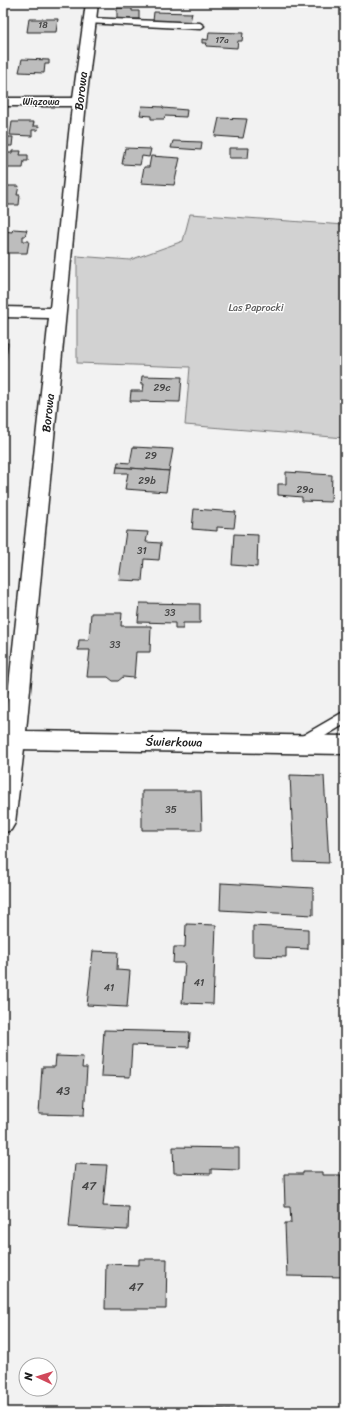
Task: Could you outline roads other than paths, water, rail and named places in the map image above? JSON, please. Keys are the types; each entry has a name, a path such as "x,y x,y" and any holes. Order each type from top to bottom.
{"street":[{"name":"Borowa","path":"3,823 8,740 58,313 79,102 92,3"},
{"name":"Wiązowa","path":"3,102 79,102"},
{"path":"3,312 58,313"},
{"name":"Świerkowa","path":"8,740 345,745"}],"lane":[{"path":"90,21 200,26"},
{"path":"300,744 345,717"}],"park label":[{"name":"Las Paprocki","path":"256,308"}]}
